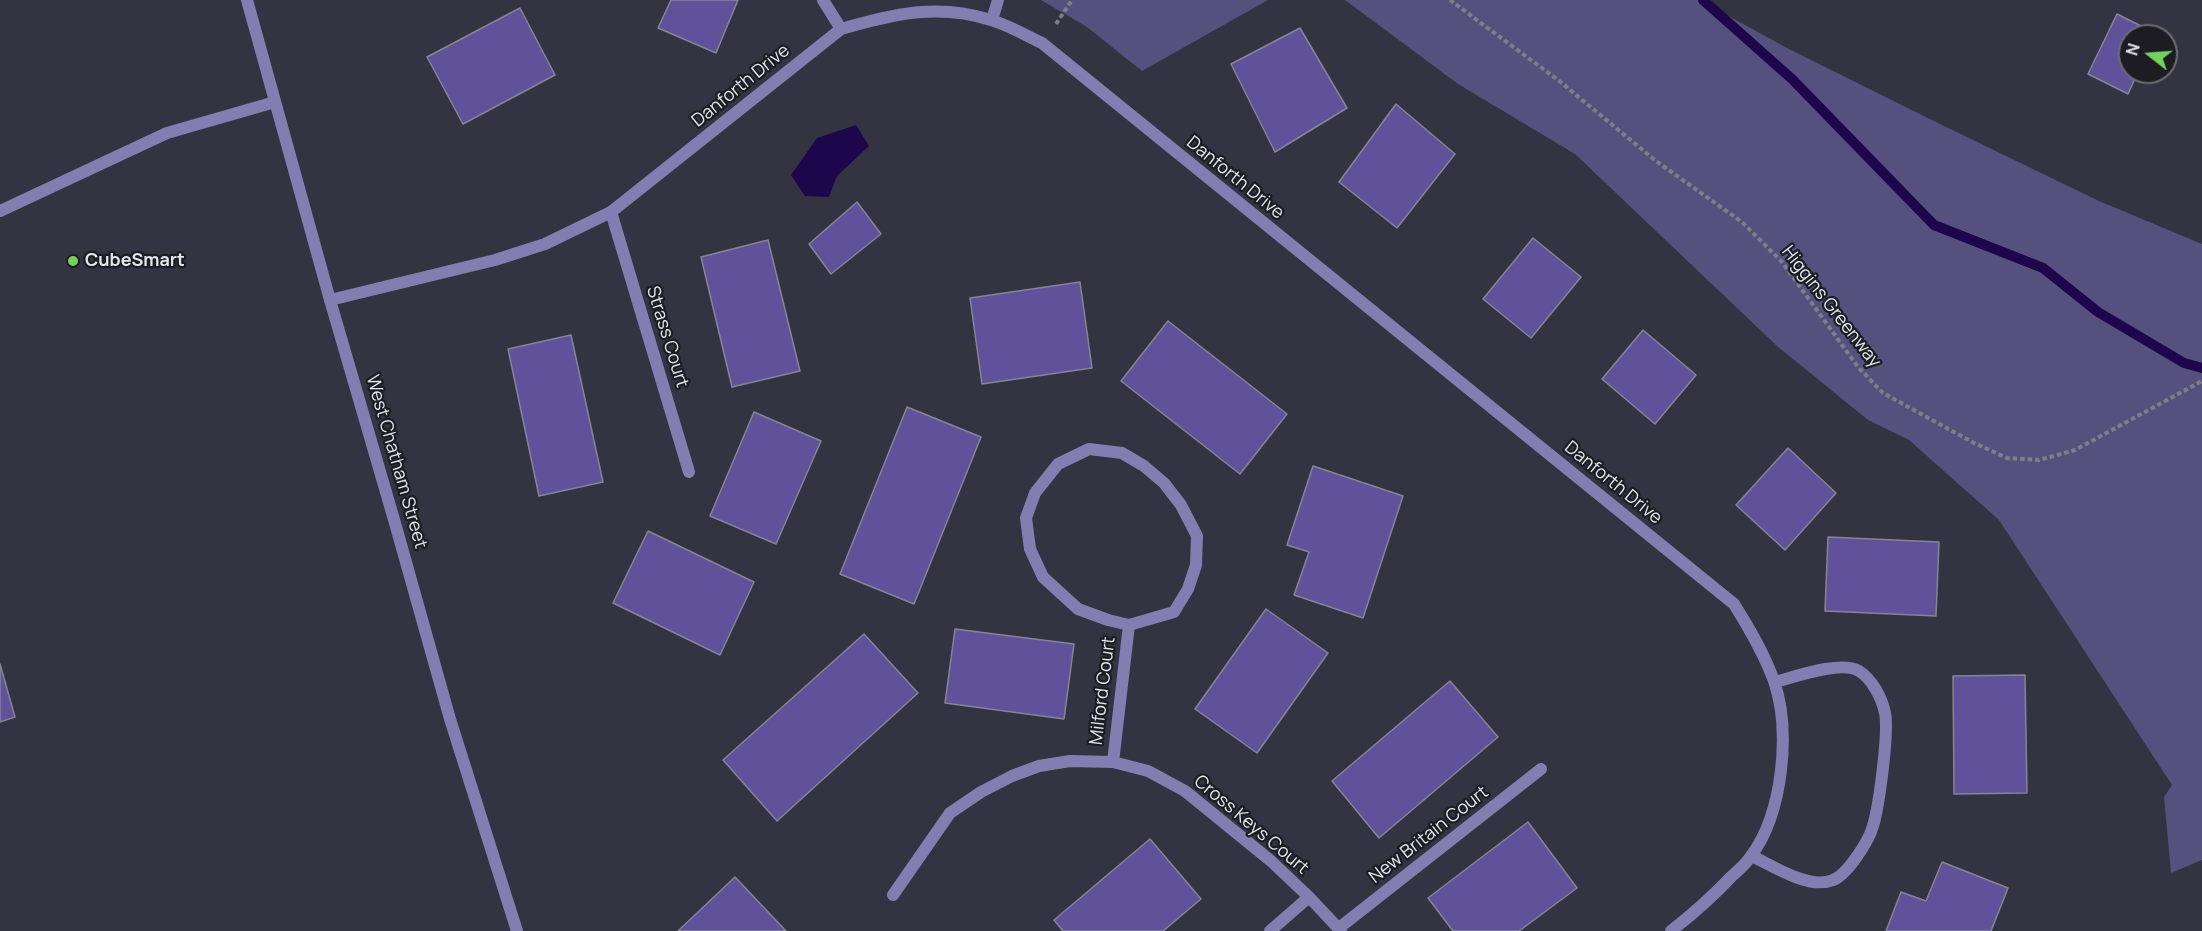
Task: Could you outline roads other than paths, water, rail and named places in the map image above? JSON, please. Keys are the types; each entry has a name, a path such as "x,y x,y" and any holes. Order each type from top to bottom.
{"street":[{"name":"West Chatham Street","path":"247,0 450,719 518,931"},
{"path":"823,0 841,29"},
{"path":"992,20 998,0"},
{"name":"Danforth Drive","path":"330,300 495,260 545,244 611,212 841,29 887,15 935,9 992,20 1042,43 1734,604 1757,642 1774,682 1782,725 1783,768 1771,817 1752,856 1706,904 1671,931"},
{"path":"0,211 167,133 275,102"},
{"name":"Strass Court","path":"611,212 689,472"},
{"name":"Milford Court","path":"1089,449 1122,453 1144,466 1164,483 1181,505 1197,536 1196,565 1188,589 1174,612 1129,625 1078,609 1043,577 1030,549 1026,518 1035,494 1058,464 1089,449"},
{"name":"Milford Court","path":"1113,762 1129,625"},
{"path":"1752,856 1793,876 1816,883 1834,880 1860,853 1873,826 1883,767 1886,715 1878,693 1859,671 1843,666 1774,682"},
{"name":"Cross Keys Court","path":"893,895 950,813 981,792 1012,776 1039,766 1070,761 1113,762 1148,771 1185,791 1270,861 1340,930"},
{"name":"New Britain Court","path":"1340,930 1541,769"},
{"path":"1270,931 1309,897"}],"waterway":[{"path":"1703,0 1792,79 1934,225 2043,268 2098,312 2184,363 2202,368"}],"place":[{"name":"CubeSmart","path":"73,261"}]}
